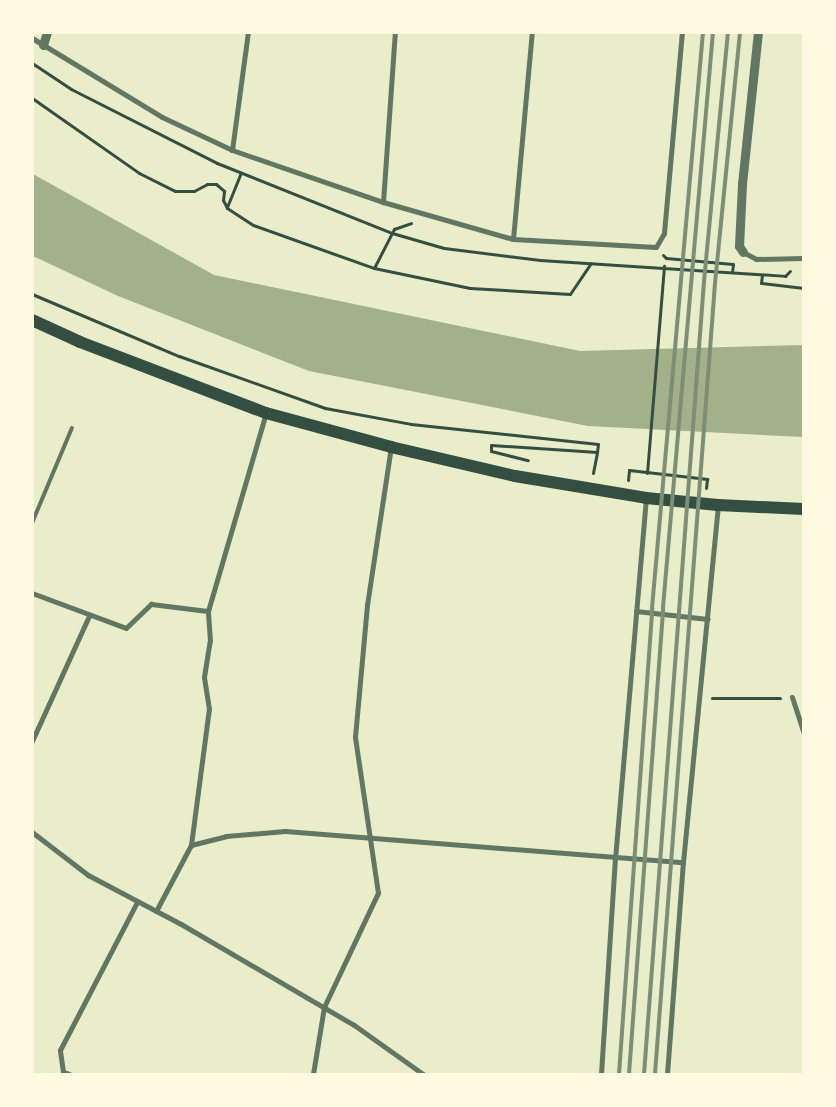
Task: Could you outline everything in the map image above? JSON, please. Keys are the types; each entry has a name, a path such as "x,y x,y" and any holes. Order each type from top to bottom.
{"main road":[{"path":"32,320 80,342 266,413 391,447 515,476 646,498 718,505 804,509"}],"street":[{"path":"43,45 47,32"},
{"path":"232,150 248,32"},
{"path":"382,202 395,32"},
{"path":"513,239 532,32"},
{"path":"32,38 162,117 232,150 382,202 513,239 656,247 664,233 682,32"},
{"path":"758,32 742,184 738,246 743,252 756,259 804,258"},
{"path":"156,911 191,845 209,708 204,677 210,641 208,612 266,413"},
{"path":"313,1074 324,1007 378,893 355,737 367,605 391,447"},
{"path":"601,1074 615,859 646,498"},
{"path":"667,1074 683,862 701,698 718,505"},
{"path":"32,593 126,628 151,604 208,612"},
{"path":"636,611 708,619"},
{"path":"32,741 90,616"},
{"path":"792,697 804,736"},
{"path":"191,845 226,836 286,831 615,859 683,862"},
{"path":"32,832 88,875 156,911 324,1007 423,1074"},
{"path":"70,1074 62,1072 60,1050 138,902"}],"lane":[{"path":"32,523 72,428"}],"path":[{"path":"32,98 139,173 175,191 194,191 207,184 216,184 224,191 223,200 227,208 253,225 374,268 470,288 570,294 591,263"},
{"path":"227,208 241,173"},
{"path":"374,268 394,229 410,224"},
{"path":"656,247 666,258 733,264 732,272"},
{"path":"648,473 664,266"},
{"path":"762,275 762,283 804,288"},
{"path":"32,294 179,356 325,408 411,424 598,444 593,475"},
{"path":"537,462 491,451 491,445 597,452"},
{"path":"628,481 629,470 707,479 706,489 696,488"},
{"path":"583,473 601,477"},
{"path":"619,480 637,482"},
{"path":"701,698 792,697"}],"shaded area":[{"path":"33,174 214,275 580,351 803,345 803,437 588,426 309,371 118,296 33,256"}],"railway":[{"path":"619,1074 652,608 703,32"},
{"path":"629,1074 663,607 713,32"},
{"path":"644,1074 704,281 728,32"},
{"path":"655,1074 715,283 740,32"}]}
